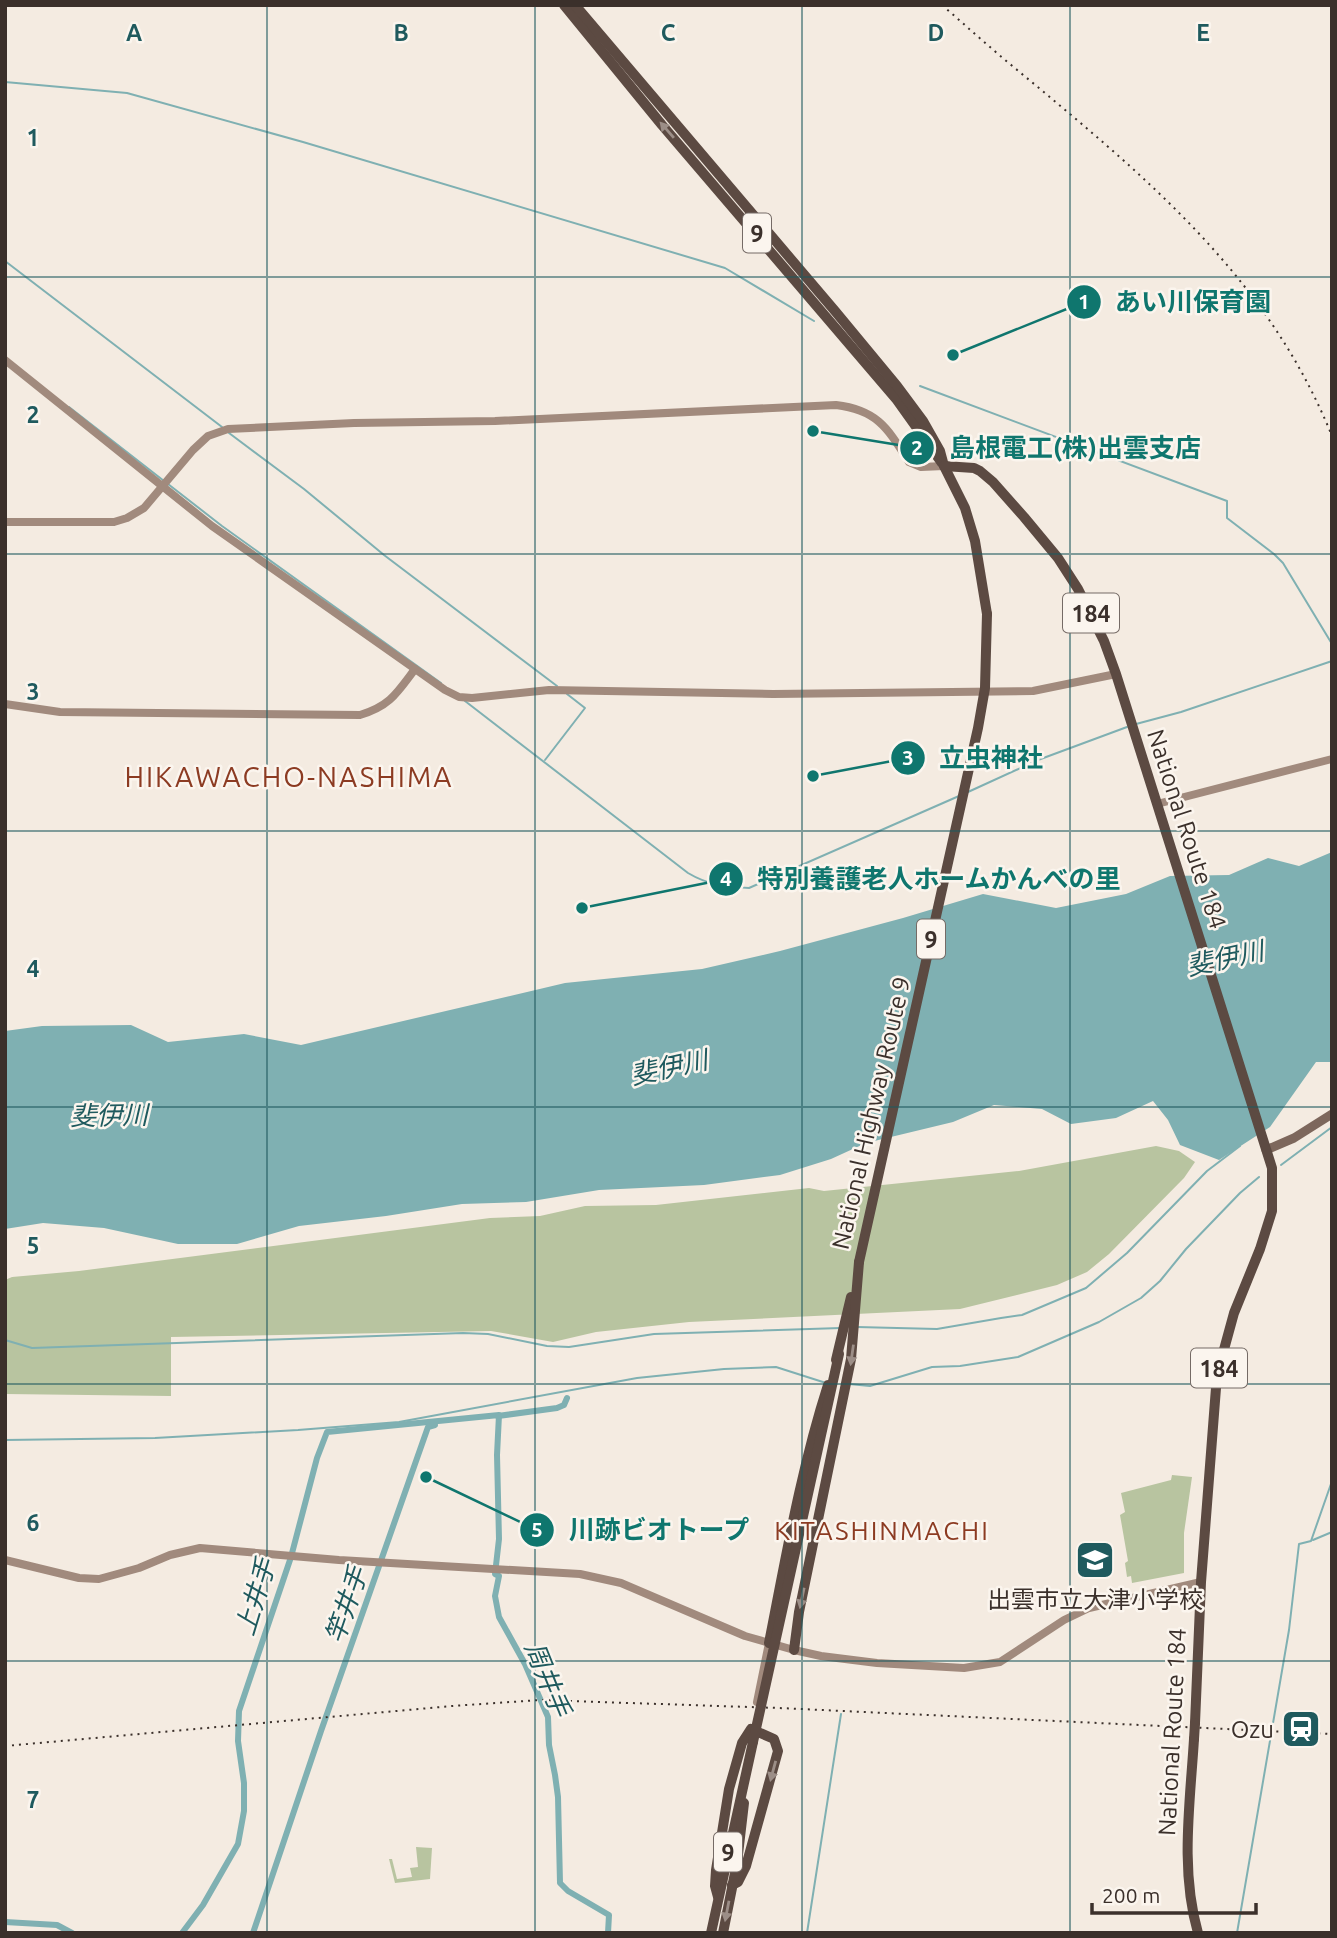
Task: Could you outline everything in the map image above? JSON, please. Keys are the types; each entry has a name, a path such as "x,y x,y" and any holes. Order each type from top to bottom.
{"highway":[{"name":"National Highway Route 9","path":"564,5 662,125 897,400 944,466"},
{"name":"National Highway Route 9","path":"575,5 897,386 940,451 944,466 965,508 975,541 987,614 985,688 978,728 711,1933"},
{"name":"National Route 184","path":"944,466 974,468 985,474 1058,558 1085,601 1104,641 1163,818 1273,1176 1272,1211 1234,1313 1217,1375 1201,1581 1188,1875 1190,1904 1198,1933"},
{"name":"9","path":"794,1650 851,1359 859,1262"},
{"name":"9","path":"769,1643 789,1540 818,1417 839,1354"},
{"path":"718,1897 715,1886 716,1870 729,1789 742,1743 751,1729 774,1739 778,1751 746,1866 738,1882 733,1885"},
{"name":"National Highway Route 9","path":"723,1933 733,1885 747,1771"}],"main road":[{"path":"1265,1145 1294,1138 1332,1114"}],"street":[{"path":"5,360 212,526 459,697 549,690 773,694 1033,691 1116,674"},
{"path":"5,522 114,522 127,518 144,508 208,436 228,429 354,423 495,421 836,405 856,407 874,416 889,430 914,466 944,466"},
{"path":"5,704 60,712 360,715 391,701 415,669"},
{"path":"1157,804 1332,759"},
{"path":"5,1560 69,1576 99,1579 139,1568 170,1555 200,1548 339,1560 580,1574 621,1583 745,1636 794,1650 877,1663 964,1668 988,1666 1011,1656 1064,1620 1089,1608 1201,1581"},
{"path":"751,1729 769,1643"}],"green space":[{"path":"1156,1146 1179,1151 1195,1162 1184,1178 1109,1254 1087,1272 1057,1285 960,1309 689,1322 596,1332 553,1342 491,1331 171,1337 171,1396 5,1394 5,1280 12,1277 79,1271 490,1218 540,1216 585,1206 656,1205 809,1188 824,1191 1019,1171"},
{"path":"1172,1475 1192,1477 1184,1533 1184,1573 1132,1583 1131,1576 1127,1577 1125,1563 1128,1561 1120,1515 1125,1512 1121,1493 1171,1480"},
{"path":"416,1847 432,1848 430,1879 395,1883 389,1859 392,1859 397,1879 412,1877 410,1868 418,1867"}],"water":[{"name":"斐伊川","path":"1332,852 1332,1062 1316,1062 1270,1127 1219,1160 1180,1145 1168,1120 1153,1101 1116,1118 1071,1124 1042,1109 994,1105 953,1122 866,1143 831,1159 780,1175 704,1185 599,1190 526,1202 462,1204 299,1226 237,1244 178,1244 104,1228 43,1223 5,1229 5,1031 42,1026 131,1025 168,1042 244,1034 301,1045 565,983 702,969 780,951 983,894 1056,908 1126,894 1170,876 1229,875 1268,858 1299,866"}],"waterway":[{"path":"5,82 127,93 303,142 725,268 814,321"},
{"path":"5,261 222,427"},
{"path":"920,386 1227,501 1227,518 1283,563 1332,644"},
{"path":"69,407 164,481"},
{"path":"229,433 557,686"},
{"path":"168,484 222,526 441,683"},
{"path":"1136,724 1181,712 1332,661"},
{"path":"545,760 585,708 567,694"},
{"path":"465,701 688,873 717,885 749,888 959,796"},
{"path":"968,792 1038,760 1127,727"},
{"path":"1281,1165 1332,1127"},
{"path":"857,1327 937,1329 1022,1315 1086,1288 1127,1253 1207,1171 1240,1146"},
{"path":"849,1384 870,1386 932,1367 960,1366 1018,1357 1099,1322 1141,1298 1160,1281 1186,1249 1259,1177"},
{"path":"5,1340 32,1348 463,1333 488,1334 547,1346 569,1347 654,1334 841,1328"},
{"path":"5,1440 155,1438 399,1422 637,1378 724,1369 776,1367 826,1383"},
{"name":"竿井手","path":"498,1416 557,1408 564,1405 567,1398"},
{"name":"上井手","path":"182,1933 203,1905 238,1844 244,1811 244,1783 238,1741 239,1711 291,1557 317,1458 327,1432 499,1415 499,1539 495,1574 499,1576 495,1596 499,1617 525,1664 548,1717 549,1745 558,1797 560,1883 568,1891 609,1915 608,1933"},
{"name":"竿井手","path":"253,1933 428,1427 435,1425"},
{"path":"1237,1933 1289,1630 1299,1544 1311,1541 1332,1481"},
{"path":"1313,1540 1332,1532"},
{"path":"807,1933 841,1714"},
{"name":"上井手","path":"5,1922 57,1925 72,1933"}],"railway":[{"path":"942,5 1152,187 1236,275 1272,324 1305,378 1332,436"},
{"path":"5,1746 540,1700 779,1708 1332,1734"}],"place":[{"name":"あい川保育園","path":"953,355"},
{"name":"島根電工(株)出雲支店","path":"813,431"},
{"name":"立虫神社","path":"813,776"},
{"name":"特別養護老人ホームかんべの里","path":"582,908"},
{"name":"川跡ビオトープ","path":"426,1477"},
{"name":"出雲市立大津小学校","path":"1095,1560"},
{"name":"Ozu","path":"1301,1729"}],"district":[{"name":"HIKAWACHO-NASHIMA","path":"289,776"},
{"name":"KITASHINMACHI","path":"882,1530"}],"water label":[{"name":"周井手","path":"548,1679"}]}
